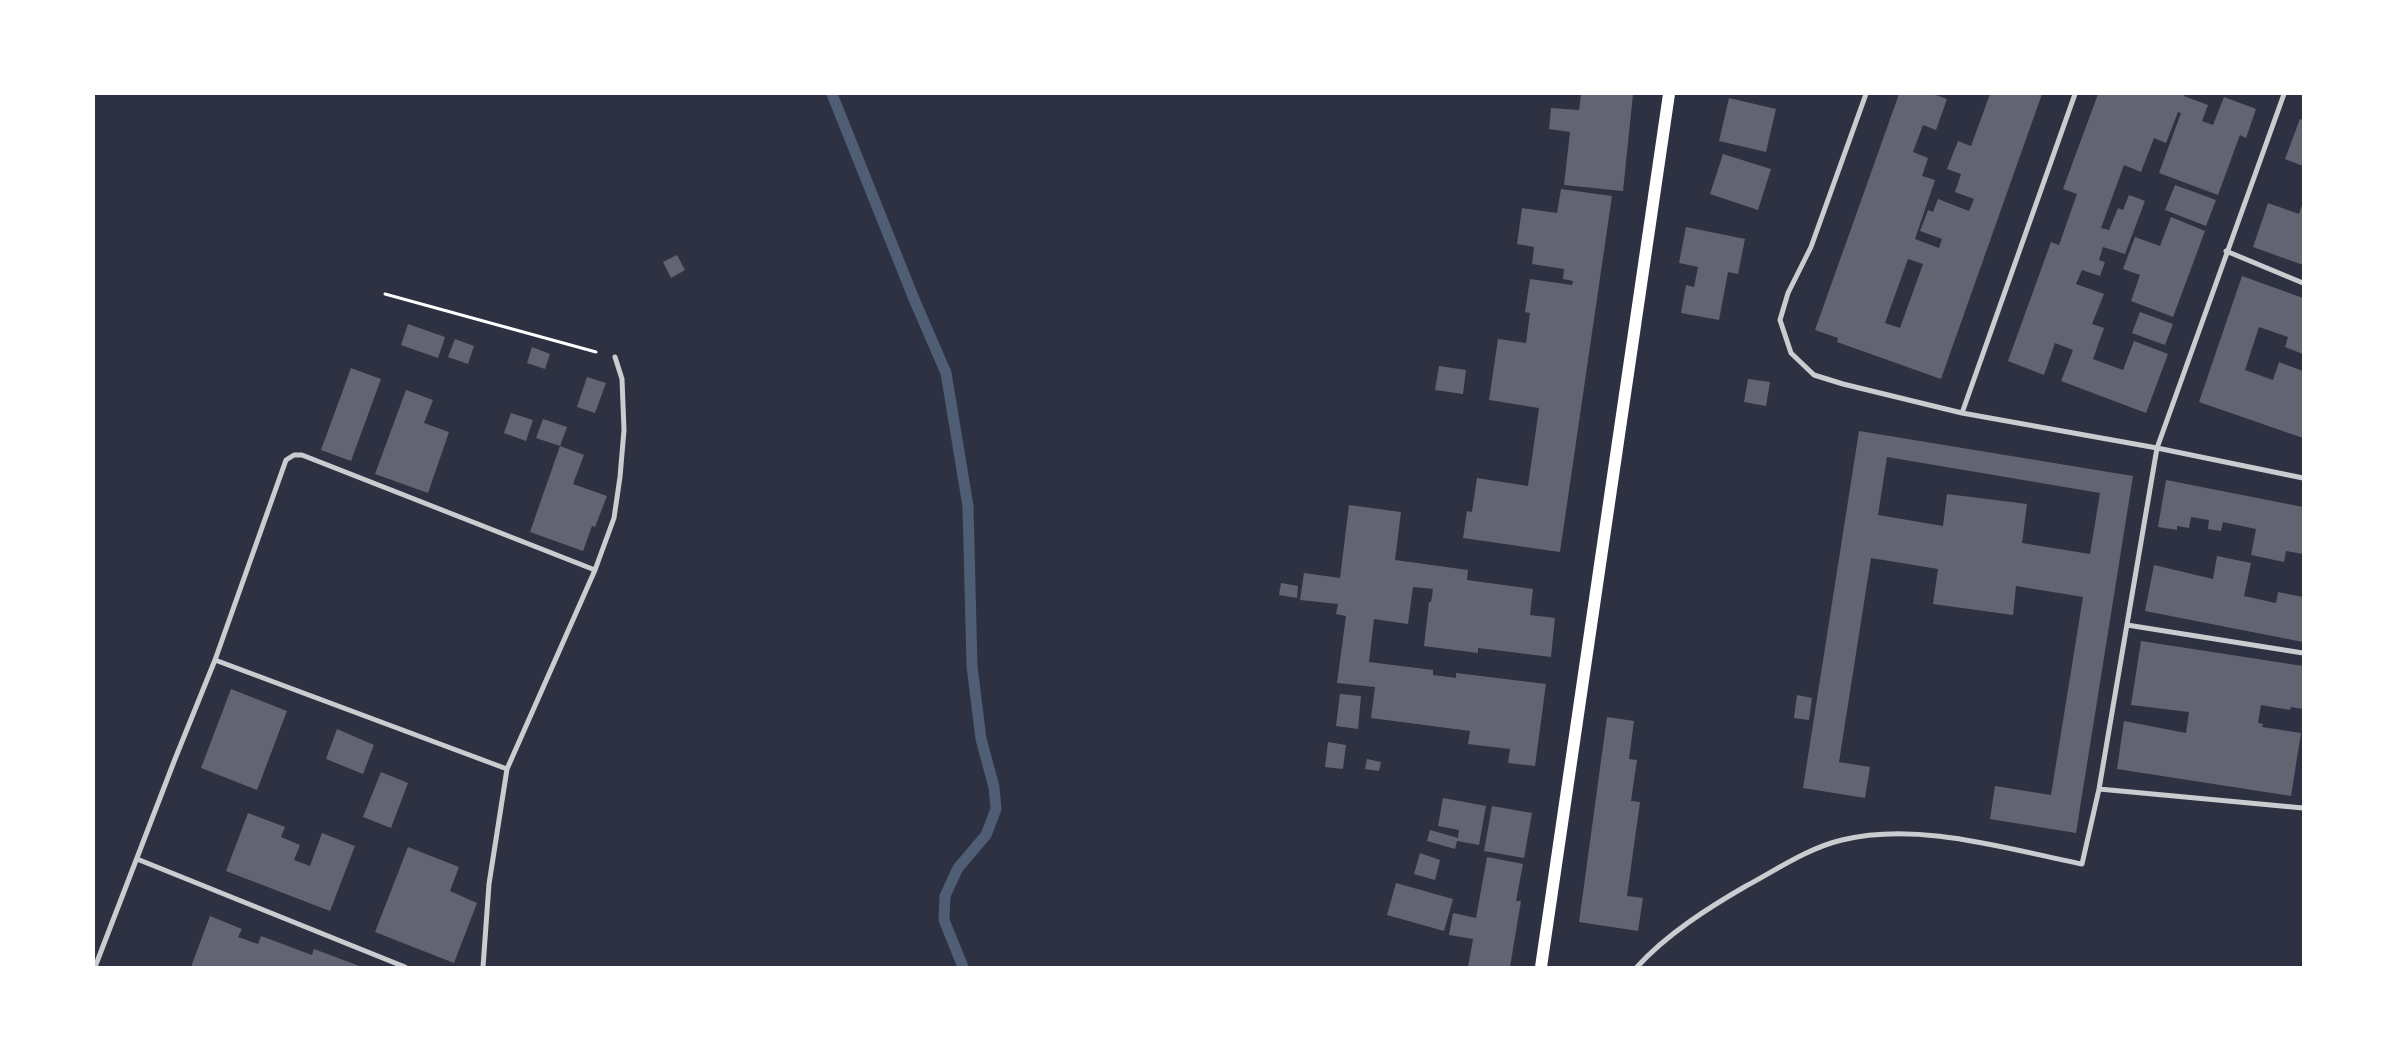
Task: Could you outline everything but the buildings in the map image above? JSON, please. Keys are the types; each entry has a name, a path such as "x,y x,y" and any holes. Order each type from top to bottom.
{"main road":[{"path":"1541,967 1669,94"}],"street":[{"path":"1866,94 1812,247 1788,293 1780,320 1792,353 1814,375 1843,384 1962,413 2157,448 2303,478"},
{"path":"1962,413 2075,94"},
{"path":"1637,967 1682,928 1732,894 1797,858 1841,840 1886,834 1946,836 2082,864 2099,789 2157,448 2284,94"},
{"path":"2226,252 2303,283"},
{"path":"483,967 489,884 507,769 595,570 614,518 624,430 622,379 615,357"},
{"path":"95,967 215,660 286,460 294,455 302,455 595,570"},
{"path":"2127,625 2303,653"},
{"path":"215,660 507,769"},
{"path":"2099,789 2303,808"},
{"path":"137,859 405,967"}],"path":[{"path":"384,294 615,357"}],"waterway":[{"path":"832,94 914,299 946,373 968,506 972,666 981,739 994,787 996,809 986,835 958,868 945,896 944,920 963,967"}]}
